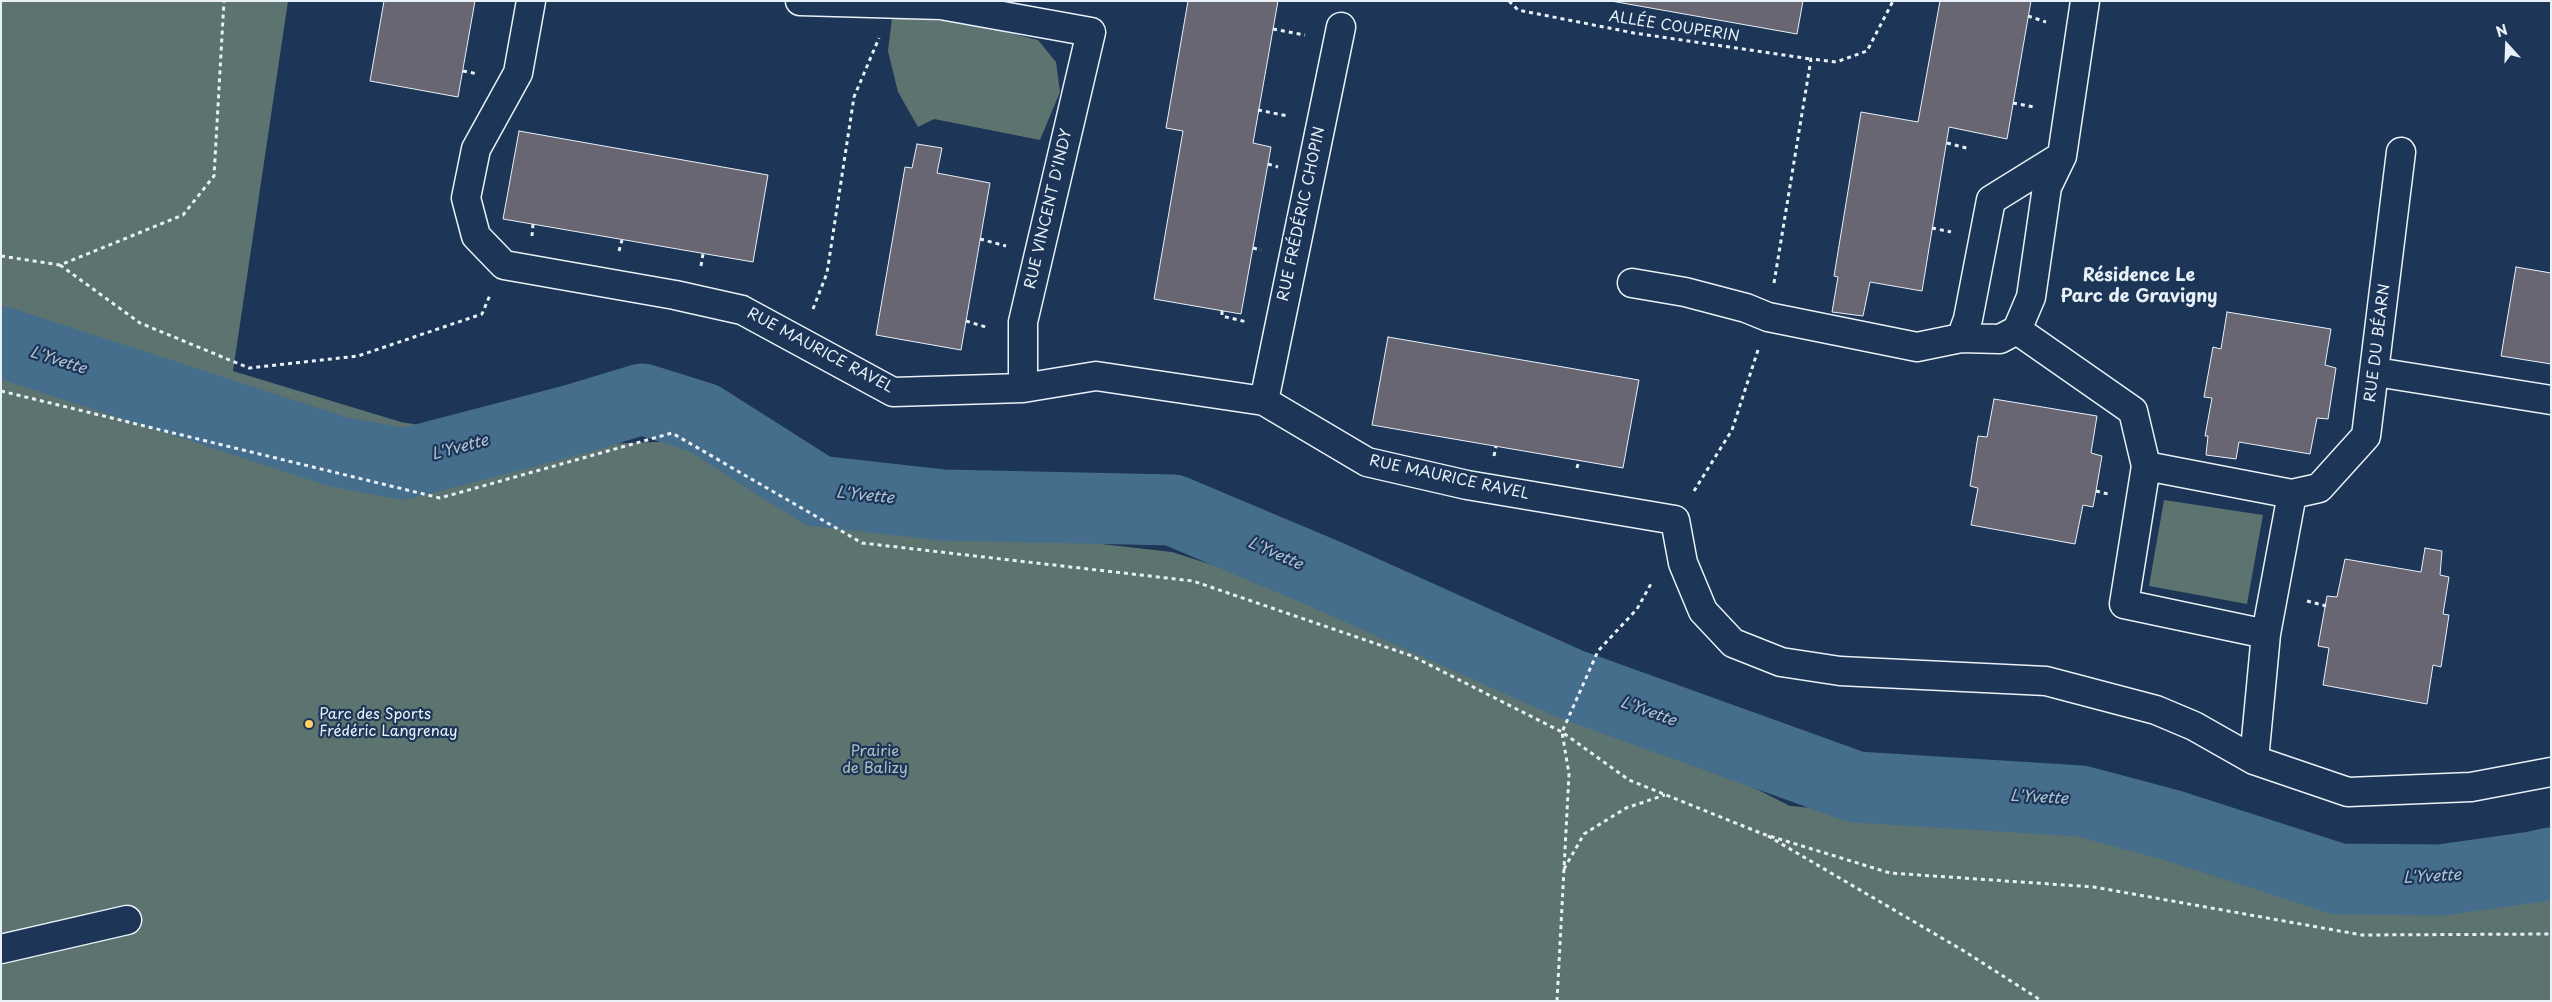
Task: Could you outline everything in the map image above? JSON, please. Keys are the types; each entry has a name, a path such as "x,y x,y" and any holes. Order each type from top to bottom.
{"street":[{"name":"RUE MAURICE RAVEL","path":"530,1 518,73 476,149 466,198 476,236 504,265 676,295 742,310 893,392 1023,388 1096,376 1264,401 1367,462 1488,489 1675,520 1683,563 1703,611 1734,643 1781,662 1840,671 2046,681 2156,710 2194,726 2254,760"},
{"path":"800,1 886,4"},
{"path":"1632,283 1685,292 1746,308 1768,317 1917,347 1961,338 2000,339 2017,330 2031,297 2047,187 2062,156 2085,1"},
{"name":"RUE VINCENT D'INDY","path":"886,4 941,5 1091,32 1023,322 1023,388"},
{"name":"RUE FRÉDÉRIC CHOPIN","path":"1264,401 1341,27"},
{"name":"RUE DU BÉARN","path":"2292,494 2319,488 2366,436 2376,372 2401,152"},
{"path":"1961,338 1968,320 1991,200 2062,156"},
{"path":"2017,330 2133,411 2146,466 2124,604 2266,634"},
{"path":"2376,372 2551,400"},
{"path":"2146,466 2292,494 2266,634 2254,760 2348,792 2471,787 2551,772"},
{"path":"1,949 127,920"}],"path":[{"path":"60,265 183,215 214,176 224,1"},
{"name":"ALLÉE COUPERIN","path":"1508,1 1518,10 1634,32 1836,62 1867,51 1893,1"},
{"path":"800,340 827,273 854,97 884,26 886,4"},
{"path":"2028,16 2051,24"},
{"path":"1732,430 1768,317 1811,59"},
{"path":"2013,104 2036,108"},
{"path":"1947,143 1970,149"},
{"path":"1932,228 1956,233"},
{"path":"1,256 60,265 140,323 249,368 358,356 482,314"},
{"path":"1,391 440,498 672,432 862,543 1193,581 1412,656 1562,732 1629,780 1763,834 1890,873 2094,888 2362,935 2551,934"},
{"path":"1557,1001 1569,774 1562,732 1598,651"},
{"path":"1564,870 1584,834 1626,808 1666,794"},
{"path":"1763,834 1964,951 2042,1001"}],"green space":[{"name":"Prairie de Balizy","path":"1,1 288,1 233,371 401,422 547,446 708,440 803,510 1172,552 1419,631 1616,718 1790,806 2000,824 2175,847 2360,895 2455,896 2551,880 2551,1001 1,1001"},
{"path":"892,18 965,22 1038,40 1056,62 1060,92 1040,140 934,119 918,127 898,92 888,51"},
{"path":"2164,500 2263,515 2247,604 2149,586"}],"building":[{"path":"384,1 475,1 458,97 370,81"},
{"path":"1188,1 1278,1 1253,143 1271,147 1241,314 1154,299 1183,131 1166,128"},
{"path":"1611,1 1803,1 1797,34"},
{"path":"1940,1 2031,1 2007,139 1949,127 1922,291 1870,282 1863,316 1832,312 1838,277 1834,276 1861,112 1918,122"},
{"path":"519,131 768,175 753,262 503,219"},
{"path":"917,144 942,148 937,173 990,183 961,350 876,335 905,167 912,168"},
{"path":"2516,267 2551,273 2551,364 2501,356"},
{"path":"2227,312 2331,329 2325,365 2336,368 2328,419 2317,418 2310,454 2239,442 2236,459 2206,455 2208,436 2205,436 2212,398 2204,397 2213,347 2221,349"},
{"path":"1388,337 1639,380 1623,468 1372,425"},
{"path":"1994,399 2097,416 2091,453 2102,456 2096,491 2093,507 2083,505 2075,544 1971,525 1978,488 1970,486 1978,436 1987,437"},
{"path":"2425,548 2442,551 2440,575 2449,577 2443,614 2449,615 2441,667 2433,665 2427,704 2323,685 2329,648 2318,646 2327,596 2337,597 2345,559 2421,572"}],"waterway":[{"name":"L'Yvette","path":"1,342 339,452 404,464 576,419 642,399 703,418 818,491 943,505 1173,510 1325,574 1570,684 1856,787 2081,801 2171,825 2339,879 2441,880 2551,863"}],"place":[{"name":"Parc des Sports Frédéric Langrenay","path":"309,724"}],"district":[{"name":"Résidence Le Parc de Gravigny","path":"2139,286"}]}
